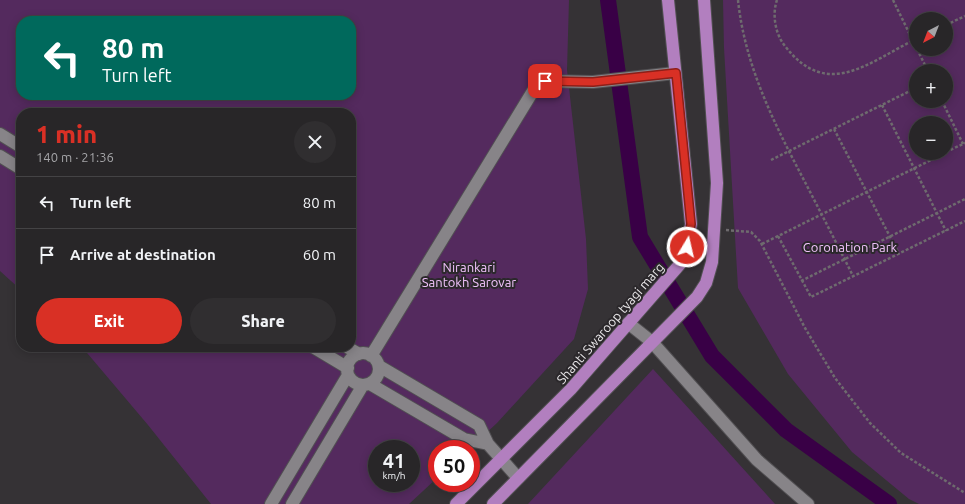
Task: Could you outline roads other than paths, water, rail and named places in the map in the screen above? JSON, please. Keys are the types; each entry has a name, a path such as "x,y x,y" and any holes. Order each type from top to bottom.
{"main road":[{"name":"Shanti Swaroop tyagi marg","path":"456,504 571,390 681,263 687,247 691,224 668,0"},
{"path":"492,504 697,298 706,283 712,262 717,183 704,0"}],"street":[{"path":"371,356 533,91 545,81 593,82 676,73"},
{"path":"0,134 16,144"},
{"path":"0,156 16,166"},
{"path":"628,323 656,338 757,460 808,504"},
{"path":"320,352 348,371 354,382 366,385 464,439 488,444"},
{"path":"292,504 366,385 378,377 379,366 377,361 371,356 356,352"},
{"path":"271,504 348,371 350,360 359,354"},
{"path":"379,366 475,422 482,430 488,444 518,478"}],"waterway":[{"path":"608,0 640,237 712,356 786,430 889,504"}],"park label":[{"name":"Coronation Park","path":"850,247"},
{"name":"Nirankari Santokh Sarovar","path":"469,274"}]}
